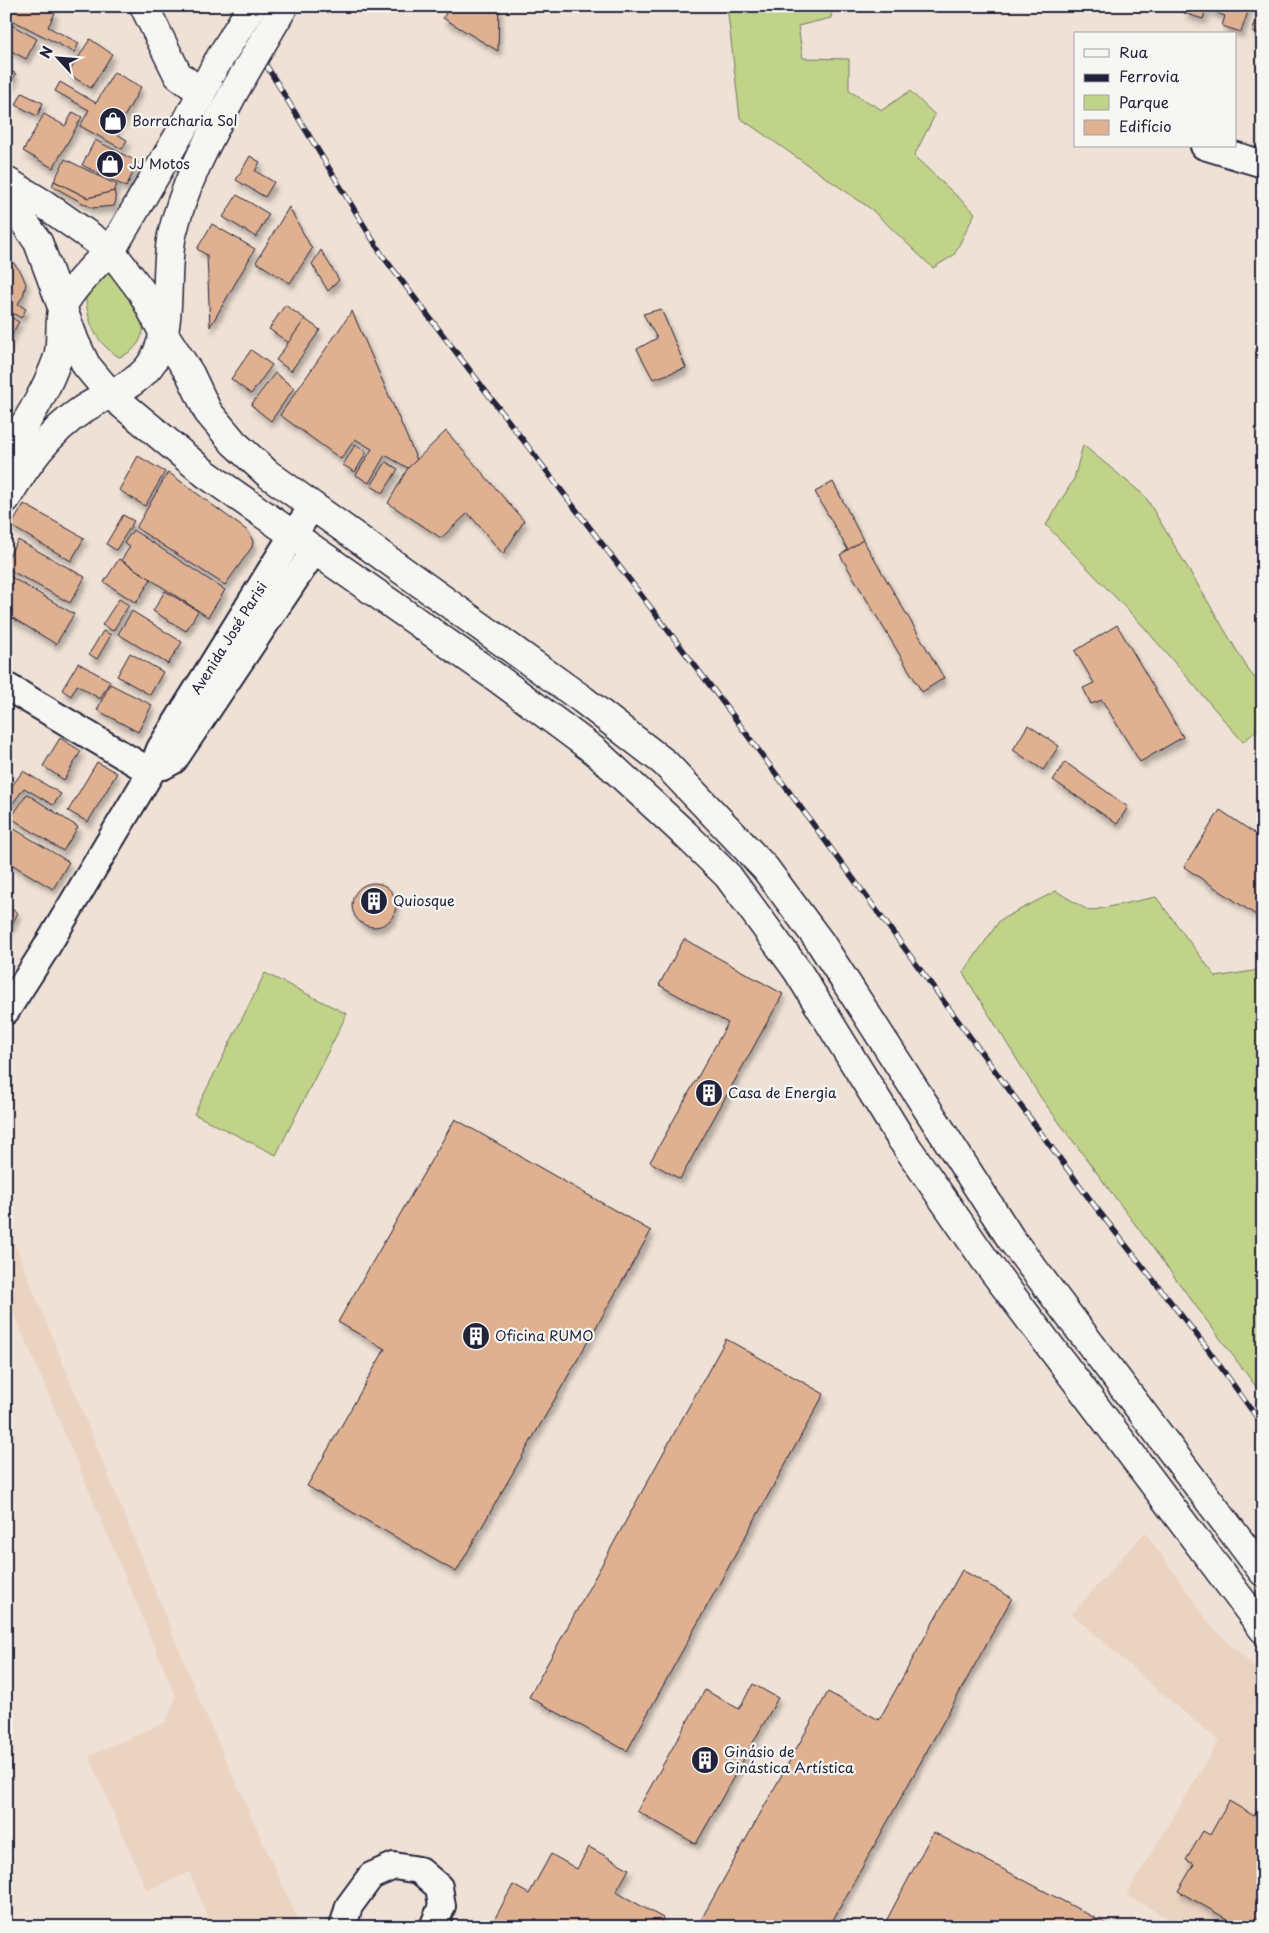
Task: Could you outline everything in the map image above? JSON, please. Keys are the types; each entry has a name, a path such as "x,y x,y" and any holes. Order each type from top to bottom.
{"main road":[{"path":"144,6 178,74 201,92"},
{"path":"6,455 46,389 58,358 63,306 101,258 111,251 186,123 217,63 252,6"},
{"path":"6,499 24,469 59,428 83,410 138,378 153,362 164,334 172,237 184,192 235,90 284,6"},
{"path":"6,181 44,204 111,251 142,292 164,334 190,374 208,412 234,443 268,474 582,699 665,763 765,868 825,950 1011,1239 1263,1572"},
{"path":"6,206 20,216 38,242 75,342 86,365 111,395 206,474 292,536 498,678 595,751 686,834 728,876 797,970 900,1137 986,1260 1263,1629"}],"street":[{"path":"1211,148 1263,164"},
{"name":"Avenida José Parisi","path":"6,1011 43,953 151,772 160,749 292,536 313,506"},
{"name":"Avenida José Parisi","path":"151,772 174,760 314,551"},
{"path":"6,686 151,772"},
{"path":"343,1927 349,1906 371,1876 394,1866 420,1870 439,1887 442,1906 433,1927"}],"shaded area":[{"path":"6,1223 203,1709 301,1927 212,1927 189,1872 147,1891 89,1756 166,1722 176,1697 6,1294"},
{"path":"1145,1532 1212,1627 1263,1675 1263,1927 1184,1927 1126,1895 1219,1741 1153,1686 1072,1614"}],"green space":[{"path":"727,6 832,6 831,18 798,26 803,58 849,59 849,91 882,110 910,91 935,115 914,156 975,213 954,255 933,268 871,209 740,118"},
{"path":"114,265 143,317 144,324 139,342 131,351 119,357 102,343 92,327 87,308 85,287"},
{"path":"1083,445 1145,496 1249,671 1263,688 1263,725 1243,742 1142,625 1046,525 1074,479"},
{"path":"1056,891 1089,911 1156,897 1216,977 1259,970 1263,973 1263,1396 1041,1098 963,973 1000,920"},
{"path":"265,973 347,1014 276,1155 194,1114"}],"building":[{"path":"9,6 42,6 55,13 48,27 79,43 74,52 6,17"},
{"path":"450,6 499,6 498,51 443,18"},
{"path":"1187,6 1250,6 1241,32 1222,26 1225,16 1206,9 1203,19 1184,13"},
{"path":"1261,6 1263,6 1263,35 1252,32"},
{"path":"6,22 37,39 26,59 6,48"},
{"path":"90,39 112,54 91,88 68,74"},
{"path":"6,68 16,74 6,91"},
{"path":"114,72 141,87 115,133 127,140 122,149 80,126 89,110 55,91 60,82 96,103"},
{"path":"22,93 43,103 37,116 16,105"},
{"path":"73,112 82,117 53,168 23,151 44,114 65,126"},
{"name":"JJ Motos","path":"95,140 138,162 126,187 82,165"},
{"path":"250,156 260,162 255,171 274,182 265,197 236,180"},
{"path":"65,159 117,185 114,191 88,198 54,181"},
{"path":"54,181 88,198 114,191 116,200 114,206 92,208 52,186"},
{"path":"237,195 269,214 256,237 223,217"},
{"path":"289,207 312,249 290,283 256,262"},
{"path":"212,224 255,249 210,327 207,255 197,249"},
{"path":"321,250 339,280 328,291 312,264"},
{"path":"6,257 21,272 26,284 23,296 18,304 26,309 21,318 6,309"},
{"path":"285,305 305,319 289,343 269,329"},
{"path":"661,309 686,368 653,379 637,349 657,338 643,314"},
{"path":"352,311 417,460 408,468 385,455 369,483 356,475 372,449 355,439 341,459 280,415"},
{"path":"6,314 19,322 6,344"},
{"path":"305,319 320,330 291,371 276,360"},
{"path":"251,350 272,365 251,394 231,379"},
{"path":"275,373 294,388 271,421 251,405"},
{"path":"446,431 524,521 503,554 468,513 441,538 388,503 408,468"},
{"path":"355,445 367,452 355,472 343,465"},
{"path":"138,456 165,472 145,506 119,490"},
{"path":"386,462 398,469 383,493 371,486"},
{"path":"168,472 249,532 253,542 252,547 225,585 136,528"},
{"path":"833,482 863,540 848,550 815,492"},
{"path":"24,504 84,538 71,561 11,526"},
{"path":"123,515 134,521 116,550 106,544"},
{"path":"133,530 225,590 208,617 121,560 130,547 124,543"},
{"path":"18,540 85,577 70,603 6,568 6,561"},
{"path":"863,540 944,678 922,692 840,555"},
{"path":"119,559 151,579 136,603 104,582"},
{"path":"6,574 74,614 56,644 6,614"},
{"path":"165,591 198,611 186,631 153,611"},
{"path":"119,599 129,605 113,631 102,625"},
{"path":"132,611 182,642 168,664 118,634"},
{"path":"1117,625 1183,737 1140,762 1102,700 1091,704 1083,688 1094,683 1075,651"},
{"path":"103,631 111,635 97,659 89,654"},
{"path":"130,653 163,672 150,695 117,676"},
{"path":"78,663 110,681 100,699 77,685 71,696 62,690"},
{"path":"110,684 152,705 138,732 97,710"},
{"path":"1028,725 1059,746 1043,770 1013,750"},
{"path":"60,738 81,751 64,780 43,766"},
{"path":"97,762 117,773 88,822 68,811"},
{"path":"1065,762 1128,807 1117,824 1053,780"},
{"path":"23,771 61,794 53,805 24,788 6,813 6,794"},
{"path":"27,794 78,827 63,851 11,818"},
{"path":"1220,810 1263,839 1263,905 1256,915 1184,867"},
{"path":"6,824 69,862 53,889 6,861"},
{"name":"Quiosque","path":"374,883 386,887 392,893 396,905 392,917 386,923 374,927 362,923 356,917 352,905 356,893 362,887"},
{"path":"8,907 18,913 6,934 6,910"},
{"name":"Casa de Energia","path":"684,939 783,994 680,1179 650,1162 728,1023 659,985"},
{"name":"Oficina RUMO","path":"455,1119 651,1231 456,1572 307,1486 385,1349 338,1322"},
{"path":"726,1339 824,1394 627,1751 529,1697"},
{"path":"962,1570 1012,1598 829,1927 697,1927 828,1692 879,1720"},
{"name":"Ginásio de Ginástica Artística","path":"753,1684 778,1698 696,1844 637,1811 705,1690 739,1709"},
{"path":"1229,1801 1254,1816 1259,1808 1263,1810 1263,1910 1253,1927 1241,1927 1178,1891 1194,1864 1186,1860 1203,1831 1210,1835"},
{"path":"933,1832 1112,1927 883,1927"},
{"path":"589,1847 629,1869 616,1892 663,1918 658,1927 507,1927 494,1920 513,1885 529,1894 551,1854 577,1869"}],"railway":[{"path":"230,6 382,255 731,713 1094,1205 1207,1348 1263,1426"}],"place":[{"name":"Borracharia Sol","path":"113,121"},
{"name":"JJ Motos","path":"110,164"},
{"name":"Quiosque","path":"374,901"},
{"name":"Casa de Energia","path":"709,1093"},
{"name":"Oficina RUMO","path":"476,1336"},
{"name":"Ginásio de Ginástica Artística","path":"705,1760"}]}
